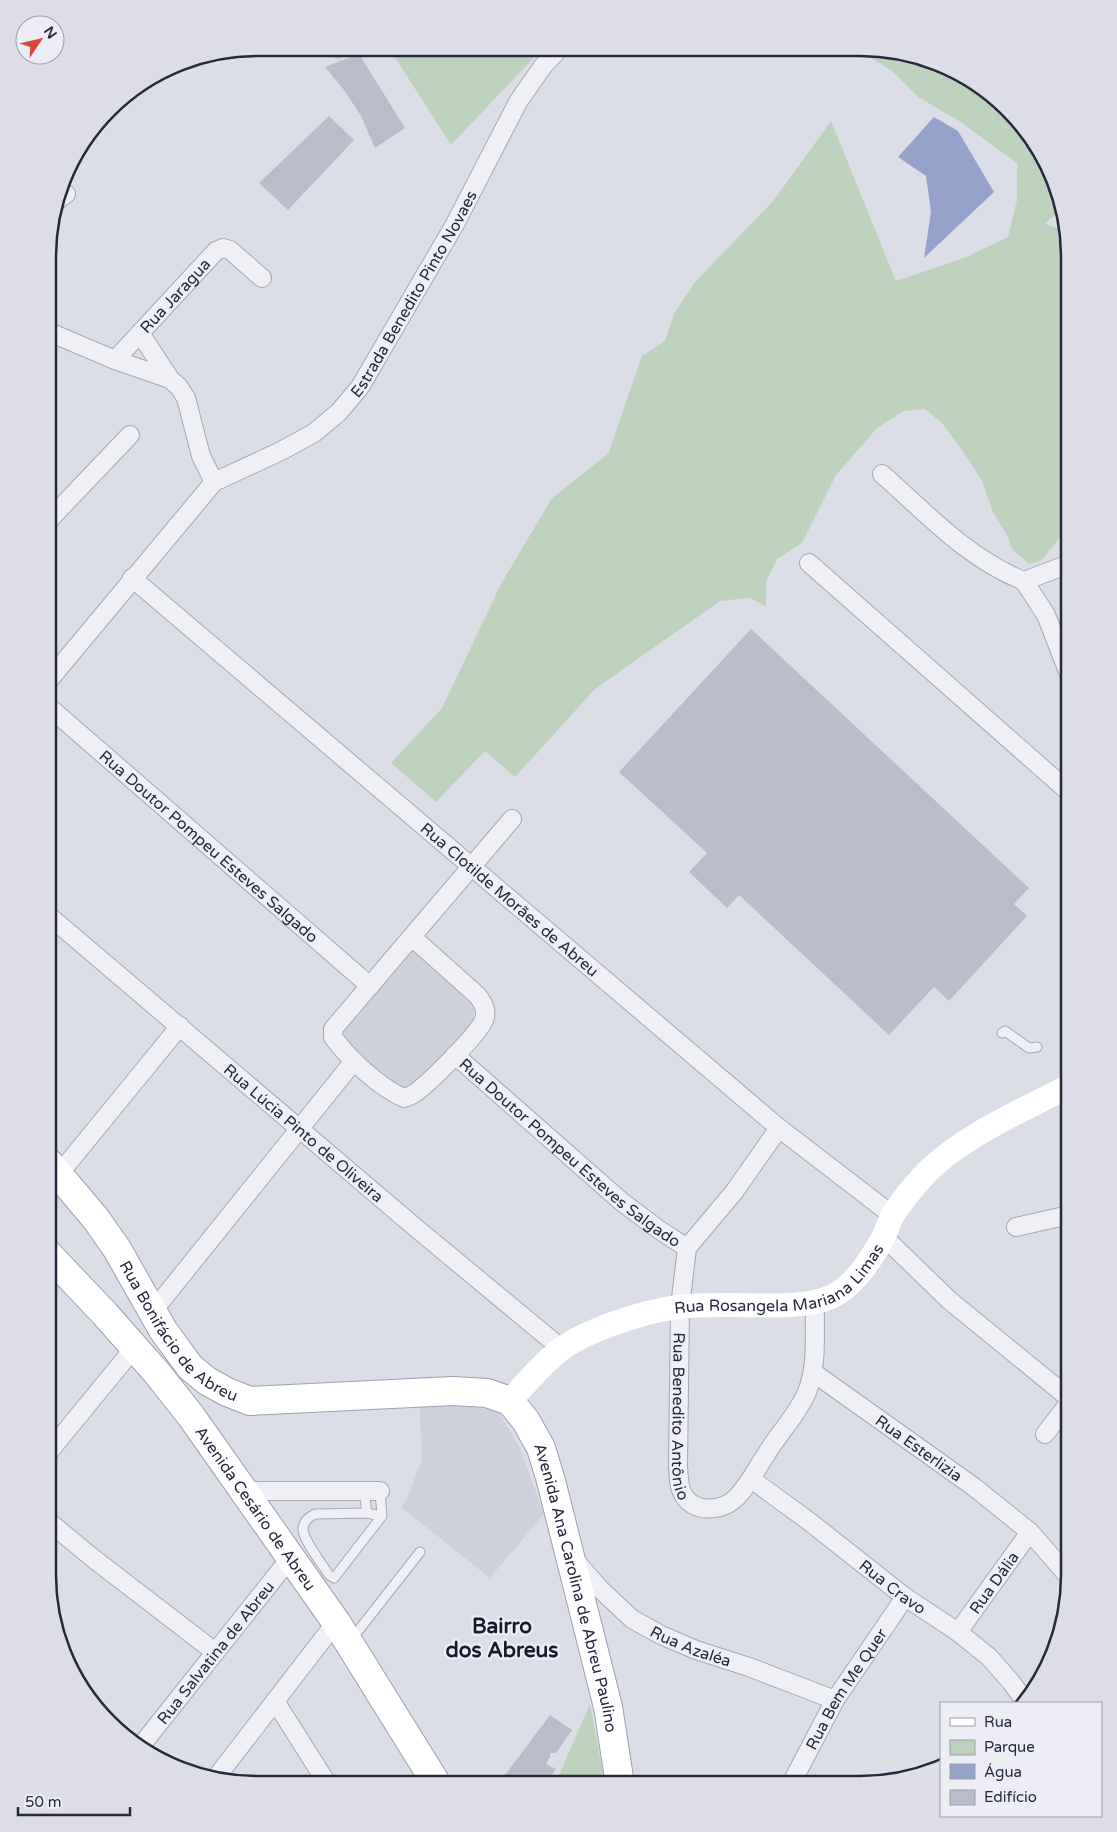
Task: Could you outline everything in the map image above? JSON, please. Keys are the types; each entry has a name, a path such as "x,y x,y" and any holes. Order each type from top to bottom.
{"main road":[{"name":"Rua Bonifácio de Abreu","path":"56,1170 118,1249 163,1330 190,1367 207,1381 227,1392 250,1401 453,1391 487,1393 510,1401"},
{"name":"Avenida Cesário de Abreu","path":"56,1262 157,1373 192,1418 343,1632 432,1776"},
{"path":"192,1418 192,1410 195,1406 207,1399 250,1401"},
{"name":"Avenida Ana Carolina de Abreu Paulino","path":"510,1401 526,1420 541,1448 570,1554 608,1707 619,1776"}],"street":[{"name":"Estrada Benedito Pinto Novaes","path":"214,482 281,451 314,433 339,412 360,387 455,224 518,102 543,66 552,56"},
{"name":"Rua Jaragua","path":"115,360 216,251 223,248 230,250 262,278"},
{"path":"56,671 214,482 201,456 186,398 179,387 170,379 140,333"},
{"path":"56,335 115,360 170,379"},
{"path":"56,513 130,435"},
{"path":"882,474 964,547 1002,572 1024,581 1046,615 1061,653"},
{"path":"809,563 1061,785"},
{"path":"1024,581 1061,567"},
{"name":"Rua Clotilde Morães de Abreu","path":"132,578 779,1128 892,1215"},
{"name":"Rua Doutor Pompeu Esteves Salgado","path":"56,713 370,986"},
{"path":"412,937 478,996 485,1006 485,1019 454,1055 414,1094 404,1098 392,1093 354,1061 333,1037 333,1029 512,819"},
{"name":"Rua Lúcia Pinto de Oliveira","path":"56,922 416,1228 562,1349"},
{"path":"56,1166 180,1026"},
{"name":"Rua Doutor Pompeu Esteves Salgado","path":"454,1055 622,1202 687,1248"},
{"path":"153,1311 354,1061"},
{"name":"Rua Rosangela Mariana Limas","path":"510,1401 534,1373 562,1349 591,1333 630,1318 680,1307 790,1304 815,1302 832,1297 849,1284 865,1266 884,1237 892,1215 928,1172 954,1151 991,1127 1061,1090"},
{"path":"687,1248 734,1192 779,1128"},
{"path":"1016,1227 1061,1217"},
{"path":"884,1237 949,1300 1061,1391"},
{"name":"Rua Benedito Antônio","path":"687,1248 680,1307 678,1466 682,1494 688,1502 696,1507 716,1508 726,1506 736,1498 751,1479"},
{"path":"751,1479 806,1395 814,1373 815,1302"},
{"path":"56,1443 134,1348"},
{"name":"Rua Esterlizia","path":"814,1373 974,1487 1030,1532 1061,1568"},
{"path":"1044,1434 1061,1413"},
{"name":"Rua Cravo","path":"751,1479 806,1519 905,1597 958,1632 989,1658 1021,1694"},
{"path":"243,1491 372,1491"},
{"path":"56,1528 214,1652"},
{"name":"Rua Dália","path":"958,1632 1030,1532"},
{"name":"Rua Azaléa","path":"570,1554 599,1588 632,1619 661,1635 696,1650 749,1667 835,1700"},
{"name":"Rua Salvatina de Abreu","path":"145,1741 291,1557"},
{"name":"Rua Bem Me Quer","path":"795,1776 835,1700 905,1597"},
{"path":"220,1772 275,1701 343,1632"},
{"path":"275,1701 323,1776"}],"lane":[{"path":"1002,1033 1005,1031 1029,1048 1037,1047"},
{"path":"367,1513 372,1491"},
{"path":"372,1491 382,1516"},
{"path":"367,1513 382,1516 337,1576 331,1577 305,1538 303,1530 305,1523 315,1514 367,1513"},
{"path":"343,1632 420,1552"}],"shaded area":[{"path":"412,948 475,1002 473,1024 421,1081 406,1089 379,1074 337,1033"},
{"path":"419,1399 498,1411 520,1448 544,1514 490,1578 401,1507 407,1499 422,1459"}],"green space":[{"path":"334,56 345,56 338,60"},
{"path":"394,56 535,56 451,145"},
{"path":"868,57 899,60 924,67 949,77 982,98 1002,115 1027,146 1040,168 1050,193 1056,214 1045,224 1059,228 1061,257 1061,536 1042,560 1029,564 1012,549 1008,537 993,512 982,481 942,423 925,409 904,411 877,428 836,475 802,543 777,559 766,582 766,606 749,598 720,601 595,689 515,777 485,751 436,802 391,763 442,708 501,584 552,498 608,454 642,356 665,341 674,314 695,282 774,200 831,121 896,281 964,258 1008,237 1017,200 1017,163 959,121 918,97 891,70"},
{"path":"590,1704 604,1776 558,1776"}],"water":[{"path":"934,117 958,131 994,192 924,258 931,212 926,176 898,157"}],"building":[{"path":"354,56 360,56 405,128 375,148 361,116 344,90 325,67"},
{"path":"329,116 354,140 288,210 259,183"},
{"path":"751,629 1029,888 1014,904 1027,916 949,1001 934,987 889,1035 739,895 727,908 689,872 707,853 619,772"},
{"path":"550,1715 572,1730 556,1753 550,1753 546,1764 556,1769 551,1776 504,1776"}],"district":[{"name":"Bairro dos Abreus","path":"502,1638"}]}
